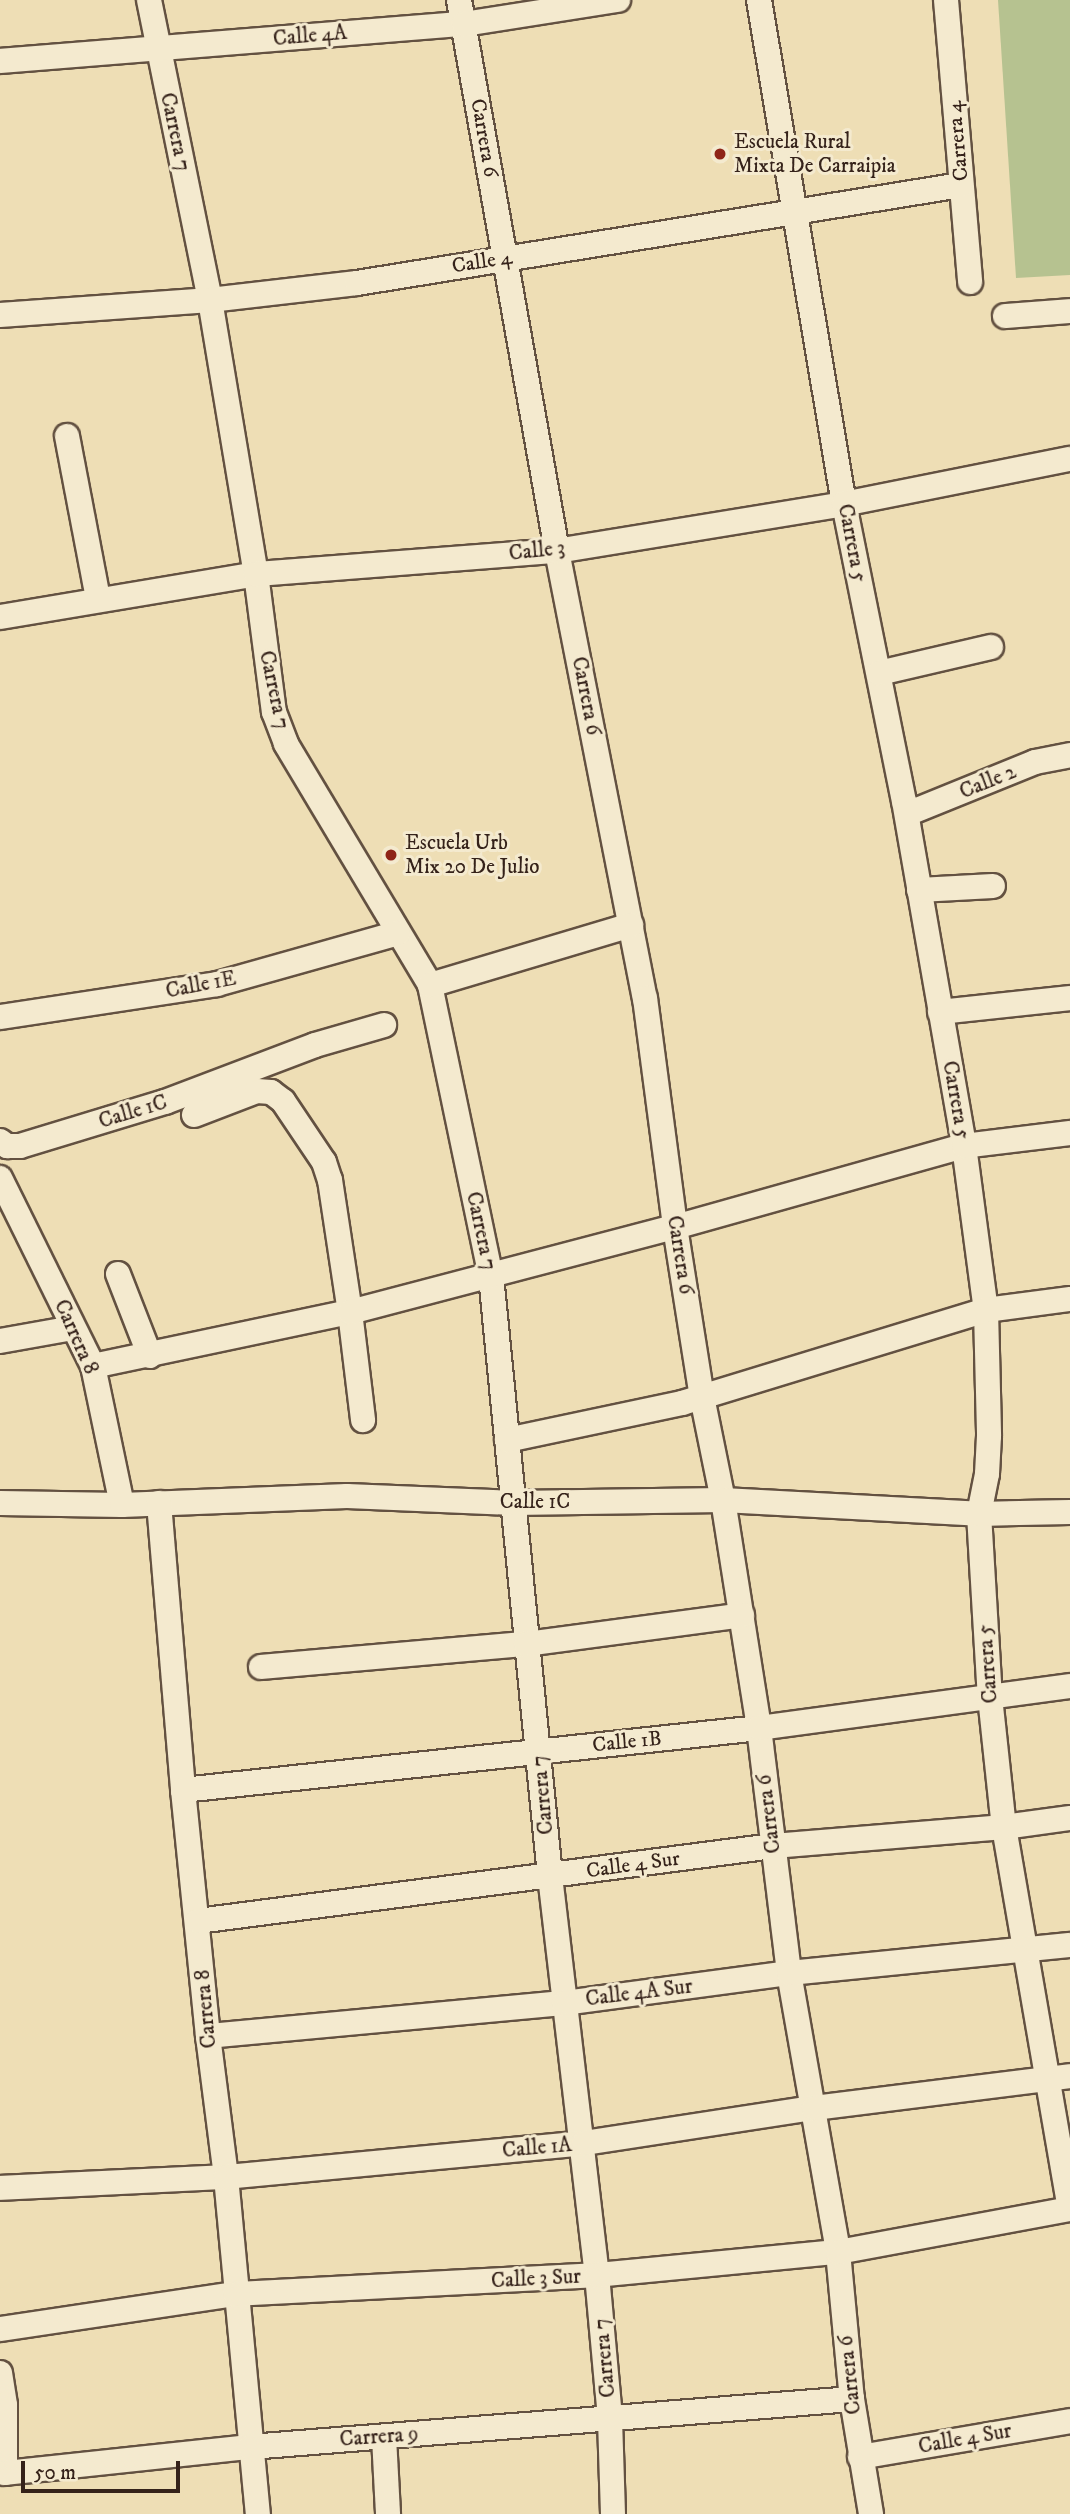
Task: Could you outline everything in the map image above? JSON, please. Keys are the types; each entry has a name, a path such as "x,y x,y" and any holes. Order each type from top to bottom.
{"street":[{"name":"Carrera 7","path":"149,0 210,300 256,574 274,712 286,744 433,995 491,1276 564,2003 584,2143 610,2419 613,2514"},
{"name":"Calle 4A","path":"0,61 158,48 461,12 618,0"},
{"name":"Carrera 5","path":"759,0 844,503 906,807 964,1146 986,1310 989,1436 987,1474 979,1514 990,1697 1004,1827 1026,1951 1058,2078 1070,2209"},
{"name":"Carrera 4","path":"946,0 970,282"},
{"name":"Carrera 6","path":"461,12 557,551 644,991 675,1227 702,1397 723,1500 759,1728 789,1973 838,2252 852,2399 871,2514"},
{"name":"Calle 4","path":"0,316 210,300 357,283 961,185"},
{"path":"1005,316 1070,311"},
{"path":"67,436 98,598"},
{"name":"Calle 3","path":"0,617 98,598 256,574 557,551 844,503 1070,459"},
{"path":"879,673 991,647"},
{"name":"Calle 2","path":"906,807 1035,762 1070,755"},
{"path":"919,890 993,886"},
{"path":"433,995 631,925"},
{"name":"Calle 1E","path":"0,1017 217,984 398,933"},
{"path":"940,1012 1070,998"},
{"name":"Calle 1C","path":"0,1141 8,1146 20,1146 165,1102 315,1045 384,1025"},
{"path":"194,1115 257,1091 271,1092 283,1101 324,1162 330,1180 350,1312 363,1420"},
{"path":"93,1366 350,1312 675,1227 964,1146 1070,1133"},
{"name":"Carrera 8","path":"0,1178 93,1366 122,1505"},
{"path":"118,1274 150,1356"},
{"path":"507,1440 702,1397 986,1310 1070,1299"},
{"path":"0,1341 73,1328"},
{"name":"Calle 1C","path":"0,1503 122,1505 346,1496 513,1503 723,1500 979,1514 1070,1512"},
{"name":"Carrera 8","path":"159,1503 183,1790 208,2036 226,2176 235,2294 258,2514"},
{"path":"261,1667 527,1643 741,1615"},
{"name":"Calle 1B","path":"183,1790 759,1728 1070,1686"},
{"name":"Calle 4 Sur","path":"198,1921 773,1846 1004,1827 1070,1818"},
{"name":"Calle 4A Sur","path":"208,2036 564,2003 789,1973 1070,1945"},
{"name":"Calle 1A","path":"0,2188 226,2176 584,2143 814,2108 1058,2078"},
{"name":"Calle 3 Sur","path":"0,2329 235,2294 597,2276 838,2252 1070,2209"},
{"name":"Carrera 9","path":"0,2373 3,2475 250,2447 852,2399"},
{"name":"Calle 4 Sur","path":"860,2457 1070,2421"},
{"path":"384,2437 388,2514"}],"green space":[{"path":"998,0 1070,0 1070,275 1016,278"}],"place":[{"name":"Escuela Rural Mixta De Carraipia","path":"720,154"},
{"name":"Escuela Urb Mix 20 De Julio","path":"391,855"}]}
